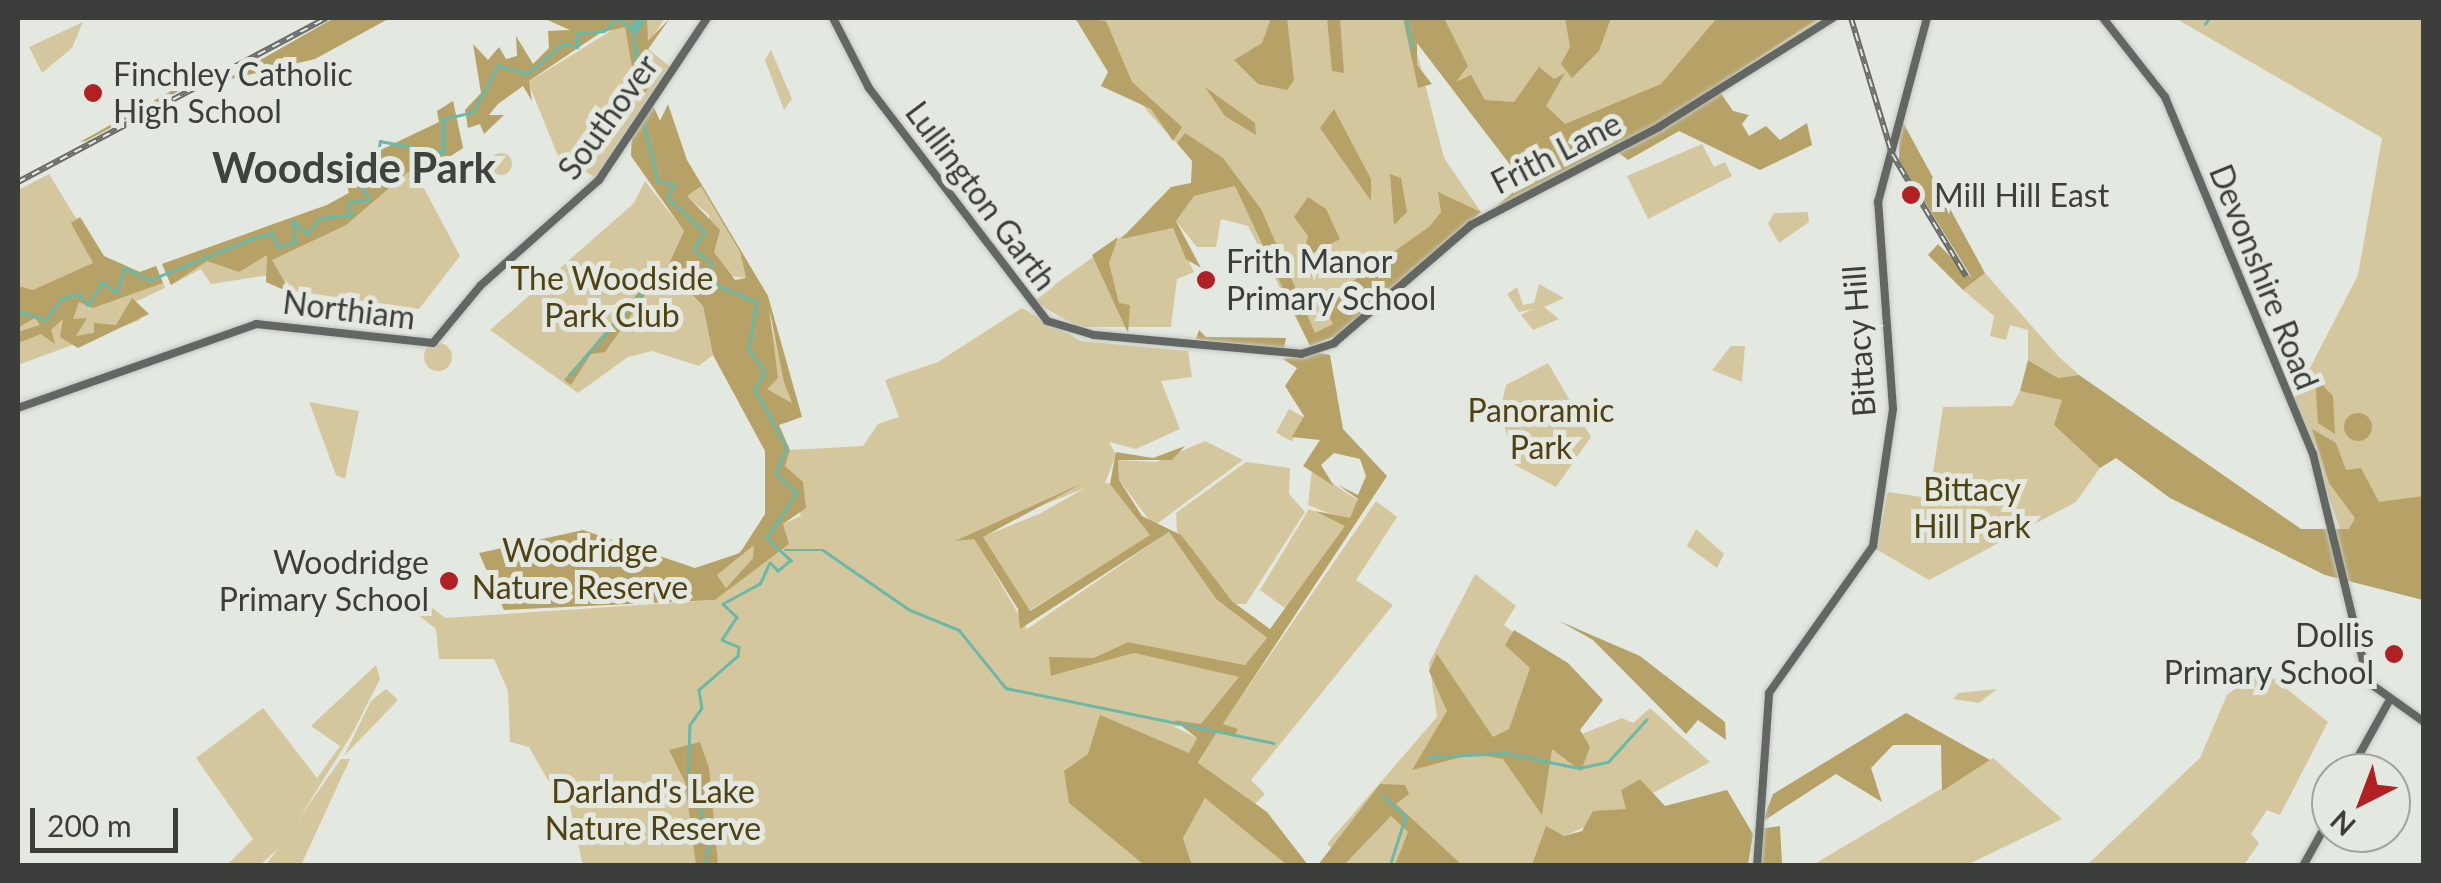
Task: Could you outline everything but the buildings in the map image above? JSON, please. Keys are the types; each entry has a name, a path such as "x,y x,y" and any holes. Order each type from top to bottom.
{"street":[{"name":"Southover","path":"445,335 481,285 600,180 707,18"},
{"name":"Lullington Garth","path":"833,18 876,100 1047,321 1094,335 1316,351"},
{"name":"Frith Lane","path":"1316,351 1471,225 1659,127 1833,18"},
{"name":"Bittacy Hill","path":"1758,866 1770,693 1851,588 1876,527 1893,408 1878,202 1926,18"},
{"name":"Devonshire Road","path":"2103,18 2165,98 2330,509 2364,672 2388,703"},
{"name":"Northiam","path":"18,408 187,344 256,324 413,348 445,335"},
{"path":"2360,753 2388,703 2424,722"}],"green space":[{"path":"334,18 390,18 315,59 223,81"},
{"path":"543,18 647,18 648,41 670,18 642,58 648,89 638,101 625,27 600,33 529,81 532,101 523,86 498,104 489,115 504,115 484,134 480,124 468,128 465,110 481,93 473,44 488,60 499,47 506,59 517,56 516,36 533,64 549,48 548,31 570,30"},
{"path":"632,18 665,18 646,47 669,66 596,178 558,156 528,82"},
{"path":"1075,18 1106,21 1132,82 1182,127 1173,141 1151,109 1101,86 1108,72"},
{"path":"1085,18 1408,18 1444,158 1481,212 1338,335 1310,346 1248,226 1221,219 1216,247 1197,247 1176,221 1193,196 1234,186 1195,163 1148,112"},
{"path":"1271,18 1287,18 1294,80 1287,90 1258,84 1234,60 1262,43"},
{"path":"1327,18 1340,18 1344,73 1332,71"},
{"path":"1403,18 1444,18 1468,66 1456,82 1471,75 1485,100 1514,102 1539,67 1554,79 1565,73 1546,106 1565,124 1661,84 1717,18 1816,20 1716,86 1733,111 1749,115 1742,124 1749,136 1766,126 1780,140 1807,123 1812,145 1760,170 1679,131 1628,160 1614,149 1493,209 1524,183 1417,43 1417,65 1432,84 1418,88"},
{"path":"1411,18 1825,18 1662,122 1493,136"},
{"path":"1565,18 1611,18 1599,51 1572,78 1561,64 1570,47"},
{"path":"2175,18 2423,18 2424,502 2353,533 2342,534 2294,399 2358,275 2382,138"},
{"path":"83,22 72,48 42,73 29,47"},
{"path":"771,50 792,99 784,110 765,60"},
{"path":"216,66 218,70 80,142"},
{"path":"1205,87 1255,123 1256,135 1225,116"},
{"path":"453,101 463,148 418,177 460,256 419,309 286,290 275,274 211,284 201,269 171,285 162,264 327,205 349,193 345,176 362,159 439,122 437,111"},
{"path":"453,101 463,148 418,177 408,172 346,225 272,260 291,293 266,282 267,255 239,272 207,261 171,285 162,264 327,205 349,193 345,176 362,159 439,122 437,111"},
{"name":"Woodridge Nature Reserve","path":"652,103 660,121 668,104 687,160 768,296 802,417 779,425 790,450 785,466 803,482 806,508 783,524 789,544 715,600 504,610 479,553 583,530 695,568 740,553 765,514 765,451 713,355 703,306 667,268 684,231 631,156 632,130","holes":["701,186 740,252 746,278 735,280 714,252 720,230 687,196","769,308 792,403 767,389 778,378","754,545 753,558 726,588 717,575"]},
{"path":"1334,109 1371,179 1371,201 1320,128"},
{"path":"1900,117 1985,273 1963,290 1928,255 1938,244 1972,278 1899,160"},
{"path":"1185,133 1223,158 1261,209 1315,333 1333,324 1327,313 1349,284 1430,226 1441,212 1438,192 1481,212 1338,335 1310,346 1235,186 1194,196 1176,221 1201,268 1186,259 1173,228 1121,239 1171,187 1191,183 1192,161 1177,143"},
{"path":"1702,144 1714,167 1725,162 1732,176 1648,219 1627,176"},
{"path":"501,153 509,156 509,172 501,175 493,172 490,164 493,156"},
{"path":"49,174 101,259 135,274 156,266 165,288 133,303 140,320 18,365 18,190"},
{"path":"1390,174 1401,178 1407,212 1394,225"},
{"name":"The Woodside Park Club","path":"645,181 684,231 667,268 703,306 713,355 699,366 652,351 628,357 578,393 490,330 634,203"},
{"path":"701,185 740,252 746,278 730,276 711,247 709,215 685,195"},
{"path":"1308,197 1326,209 1340,239 1302,259 1308,236 1294,217"},
{"path":"1808,212 1809,222 1779,243 1768,224 1774,213"},
{"path":"80,217 104,256 140,272 156,266 163,283 93,308 79,302 73,319 87,318 76,336 94,333 94,323 116,325 132,298 149,314 78,348 60,337 63,319 51,330 55,344 41,334 18,343 18,332 40,325 35,318 19,327 18,286 33,290 93,263 71,223"},
{"path":"1173,228 1194,272 1177,279 1171,327 1079,327 1032,301 1125,234"},
{"path":"1118,237 1109,263 1119,303 1130,305 1128,333 1092,255"},
{"path":"656,272 656,280 605,352 591,354 571,385 564,380"},
{"path":"1985,273 2079,375 2058,378 2028,360 2028,330 2010,325 2006,340 1990,336 1994,316 1963,290"},
{"path":"1539,284 1564,298 1544,307 1559,319 1533,330 1521,315 1532,309 1519,312 1507,294 1517,287 1523,305 1534,303"},
{"path":"769,307 792,403 767,389 775,368 769,333"},
{"name":"Darland's Lake Nature Reserve","path":"1022,308 1081,341 1188,351 1192,377 1161,381 1180,429 1136,449 1109,442 1116,455 1105,483 1116,484 1151,535 1027,612 982,537 1039,514 1085,488 956,541 974,538 1027,629 1169,532 1216,599 1268,639 1245,665 1128,642 1052,676 1134,653 1240,677 1201,725 1173,726 1197,738 1189,754 1088,755 1069,803 1144,865 583,866 564,780 549,782 529,747 510,742 508,691 494,659 439,659 436,629 417,614 426,603 445,618 715,600 788,544 783,524 801,516 785,465 790,450 863,446 878,424 899,417 885,380 938,362"},
{"path":"1199,330 1206,337 1286,338 1284,348 1196,339"},
{"path":"438,343 448,347 452,357 448,367 438,371 428,367 424,357 428,347"},
{"path":"1731,346 1745,346 1742,382 1712,370"},
{"path":"1330,355 1343,429 1387,476 1223,724 1238,729 1234,737 1217,732 1198,763 1267,812 1308,865 1287,865 1205,798 1183,838 1192,865 1144,865 1069,803 1064,771 1088,754 1100,715 1189,753 1197,738 1174,720 1201,724 1239,677 1134,653 1051,676 1049,657 1093,658 1128,642 1245,665 1267,638 1216,599 1169,532 1020,629 1018,609 974,539 955,541 1083,483 983,537 1030,611 1150,535 1110,484 1116,452 1153,458 1185,446 1172,460 1118,460 1119,480 1142,516 1181,535 1233,602 1270,629 1345,526 1315,511 1350,518 1358,499 1338,485 1358,495 1366,476 1360,459 1334,453 1321,465 1334,486 1303,466 1320,440 1292,437 1304,416 1285,386 1297,368 1283,359"},
{"path":"2028,360 2058,378 2079,375 2301,529 2349,529 2355,518 2329,483 2312,429 2336,443 2346,470 2361,468 2379,502 2423,496 2423,600 2325,575 2170,498 2116,458 2100,468 2054,425 2062,400 2020,391"},
{"name":"Panoramic Park","path":"1548,363 1591,437 1556,487 1515,465 1500,410 1506,385"},
{"path":"2315,377 2333,396 2335,434 2318,423"},
{"name":"Bittacy Hill Park","path":"2020,391 2063,399 2055,426 2100,468 2076,502 1929,580 1876,549 1888,492 1929,498 1943,407 2012,406"},
{"path":"309,402 359,411 345,479 336,475"},
{"path":"1289,409 1305,418 1292,441 1276,433"},
{"path":"2358,413 2368,417 2372,427 2368,437 2358,441 2348,437 2344,427 2348,417"},
{"path":"1205,441 1243,460 1154,526 1119,480 1118,460 1156,462"},
{"path":"1246,462 1290,468 1289,494 1305,512 1246,604 1235,604 1177,532 1176,513"},
{"path":"1312,470 1362,503 1350,522 1308,505"},
{"path":"1376,501 1397,517 1356,580 1393,605 1251,780 1265,794 1255,804 1198,764 1217,732 1234,737 1222,725"},
{"path":"1309,509 1348,525 1290,612 1260,590"},
{"path":"1696,529 1724,554 1717,568 1687,546"},
{"path":"760,531 753,558 726,588 717,575"},
{"path":"1475,574 1516,606 1504,625 1548,658 1582,734 1622,718 1633,723 1650,708 1710,762 1653,793 1640,779 1621,790 1627,809 1564,836 1532,865 1327,866 1337,853 1327,844 1437,717 1429,663"},
{"path":"1559,621 1640,656 1725,722 1726,740 1698,720 1686,734 1593,640"},
{"path":"1514,630 1568,663 1603,700 1580,730 1590,747 1581,771 1552,749 1542,815 1503,759 1473,754 1412,770 1447,711 1429,671 1437,654 1493,737 1509,729 1530,668 1505,645"},
{"path":"376,665 380,679 352,734 283,844 260,865 227,865 253,839 196,758 263,708 317,778 340,746 311,726"},
{"path":"2262,669 2328,722 2280,815 2267,810 2251,834 2259,843 2244,865 2087,865 2200,758 2227,695"},
{"path":"386,689 398,700 344,756 371,701"},
{"path":"1997,689 1979,703 1953,699 1958,693"},
{"path":"1906,713 1990,760 1942,791 1941,745 1893,745 1871,768 1882,802 1836,774 1762,822 1773,794"},
{"path":"700,742 709,768 718,865 696,865 685,782 669,750"},
{"path":"1993,758 2062,819 1967,865 1811,866"},
{"path":"341,759 350,759 301,865 266,865"},
{"path":"1640,779 1665,806 1727,790 1753,834 1748,865 1532,865 1546,826 1564,836 1582,831 1593,811 1626,809 1621,790"},
{"path":"1380,784 1405,785 1409,794 1396,804 1462,865 1395,865 1408,832 1391,816 1344,865 1318,865"},
{"path":"1204,798 1241,818 1296,865 1192,865 1183,838"},
{"path":"1780,826 1782,863 1760,866 1760,829"}],"waterway":[{"path":"18,311 46,320 61,299 79,294 88,305 102,282 117,292 124,268 150,280 256,237 273,233 278,247 295,241 293,221 307,234 320,218 351,215 349,202 369,200 354,173 375,167 380,141 443,153 443,119 473,112 498,65 527,74 564,43 577,47 577,33 604,31 616,18 634,29 639,97"},
{"path":"634,29 640,18"},
{"path":"1406,18 1412,47"},
{"path":"2205,24 2209,18"},
{"path":"643,119 658,181 674,184 668,198 705,232 694,249 711,263 709,282 757,302 749,349 765,372 755,389 787,448 776,473 797,493 767,538 791,560 778,571 770,563 760,584 723,604 737,617 722,640 739,647 738,656 699,690 702,708 690,725 688,774 710,837 705,866"},
{"path":"569,375 657,275"},
{"path":"785,550 823,550 910,610 959,630 1006,688 1273,743"},
{"path":"1429,757 1506,753 1579,768 1608,762 1646,720"},
{"path":"1383,796 1406,816 1390,866"}],"railway":[{"path":"18,182 326,18"},
{"path":"1851,18 1892,154 1966,276"}],"place":[{"name":"Finchley Catholic High School","path":"93,93"},
{"name":"Mill Hill East","path":"1911,195"},
{"name":"Frith Manor Primary School","path":"1206,280"},
{"name":"Woodridge Primary School","path":"449,581"},
{"name":"Dollis Primary School","path":"2394,654"}],"district":[{"name":"Woodside Park","path":"354,167"}]}
